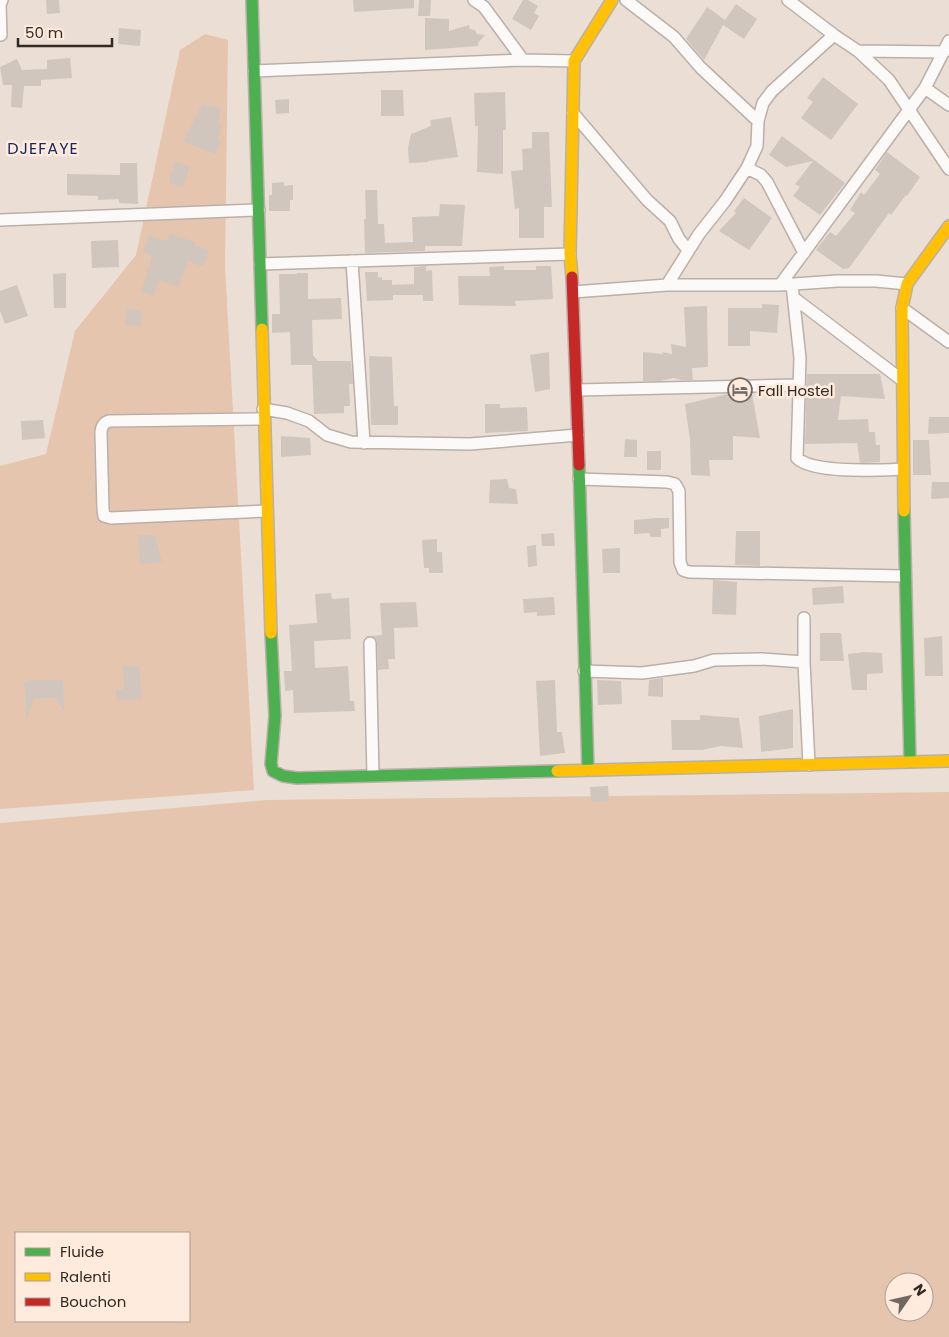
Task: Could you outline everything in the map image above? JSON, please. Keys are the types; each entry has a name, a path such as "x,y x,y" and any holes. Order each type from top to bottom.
{"street":[{"path":"1,35 0,5 2,0"},
{"path":"252,0 266,511 275,716 271,764 273,771 277,775 297,778 949,761"},
{"path":"474,0 484,7 523,60"},
{"path":"588,770 577,390 570,254 574,61 612,0"},
{"path":"626,0 674,37 701,68 758,121"},
{"path":"788,0 858,51 889,80 949,169"},
{"path":"668,285 688,250 747,168 757,146 758,121 763,103 772,92 834,35"},
{"path":"780,285 925,88 946,47 858,51"},
{"path":"254,71 523,60 574,61"},
{"path":"925,88 949,105"},
{"path":"573,113 647,200 670,221 679,239 688,250"},
{"path":"747,168 761,175 768,182 804,253"},
{"path":"0,220 259,210"},
{"path":"910,762 904,576 902,308 907,284 949,226"},
{"path":"260,264 570,254"},
{"path":"352,261 364,443"},
{"path":"573,292 668,285 792,285 836,280 907,284"},
{"path":"792,285 800,358 797,458 802,462 847,470 903,469"},
{"path":"794,298 902,380"},
{"path":"902,308 949,342"},
{"path":"577,390 799,385"},
{"path":"266,511 107,517 104,514 102,499 101,429 109,421 287,413 309,421 327,435 352,442 364,443 470,444 578,435"},
{"path":"579,479 668,482 675,484 679,491 680,562 683,570 689,572 904,576"},
{"path":"804,618 809,765"},
{"path":"370,643 373,775"},
{"path":"584,671 642,673 694,666 714,660 761,659 804,662"}],"shaded area":[{"path":"205,34 228,40 225,267 254,790 0,809 0,466 46,454 75,331 136,255 180,50"},
{"path":"949,792 949,1337 0,1337 0,823 267,800"}],"building":[{"path":"46,0 59,0 60,13 47,14"},
{"path":"353,0 414,0 414,8 354,12"},
{"path":"419,0 431,0 430,16 418,16"},
{"path":"523,0 528,0 538,6 534,13 539,16 531,30 512,19"},
{"path":"736,4 757,19 744,39 723,25 704,60 686,39 707,7 725,20"},
{"path":"425,18 449,19 449,31 469,25 470,29 475,30 477,34 485,35 478,43 478,46 425,50"},
{"path":"119,28 141,30 140,46 118,44"},
{"path":"70,58 72,78 41,80 41,86 24,86 22,108 11,107 12,85 3,85 0,67 17,59 22,70 47,69 47,60"},
{"path":"823,77 858,104 831,140 801,118 813,102 807,98"},
{"path":"381,90 403,90 404,116 381,116"},
{"path":"505,92 506,130 503,130 503,174 477,172 478,126 475,126 474,93"},
{"path":"289,99 289,113 276,114 275,100"},
{"path":"202,104 221,108 218,124 221,125 217,139 221,141 216,154 183,142"},
{"path":"451,117 458,157 409,163 408,148 411,134 431,126 430,120"},
{"path":"532,132 549,132 552,207 544,207 544,238 519,238 519,208 515,209 511,171 523,170 522,149 532,148"},
{"path":"782,136 845,183 820,215 793,196 800,187 795,184 813,161 786,167 769,155"},
{"path":"887,152 920,177 891,215 889,213 849,268 843,269 816,250 830,232 836,236 855,213 850,210 861,192 864,195 880,174 875,170"},
{"path":"175,162 190,166 183,187 168,183"},
{"path":"120,163 137,163 138,204 119,203 119,199 98,200 98,196 67,195 67,174 120,175"},
{"path":"284,182 284,186 293,185 293,200 290,200 290,211 269,211 269,195 272,195 272,183"},
{"path":"365,190 377,190 378,224 384,224 385,243 413,242 412,217 439,216 440,204 465,205 462,246 425,246 425,251 365,253"},
{"path":"744,198 772,218 749,250 719,231 736,213 734,211"},
{"path":"170,234 195,242 194,245 209,250 203,267 188,261 178,287 159,280 154,296 141,292 152,256 143,252 149,235 167,241"},
{"path":"118,240 119,267 92,268 91,241"},
{"path":"426,266 426,271 432,270 433,301 423,301 423,295 393,295 393,300 367,301 365,272 378,272 378,278 382,277 382,280 392,280 392,285 414,284 414,267"},
{"path":"504,266 504,270 536,270 536,266 551,266 553,299 515,301 516,306 459,305 458,276 490,276 489,267"},
{"path":"66,273 66,308 54,308 53,274"},
{"path":"308,273 308,299 341,298 342,319 312,320 313,355 318,361 351,361 353,384 349,384 350,406 344,406 344,413 314,414 312,365 291,365 290,332 272,333 272,314 280,314 279,274"},
{"path":"17,285 28,316 5,324 0,311 0,291"},
{"path":"762,304 779,305 777,333 750,331 750,346 728,346 728,308 762,308"},
{"path":"707,306 708,367 692,368 693,380 673,378 660,381 643,381 643,352 672,354 671,344 686,347 684,307"},
{"path":"126,309 141,310 141,326 125,325"},
{"path":"549,352 550,389 535,392 530,355"},
{"path":"369,356 392,357 394,406 398,406 398,425 371,425"},
{"path":"807,374 880,374 885,399 841,396 838,420 868,419 869,432 875,432 876,445 880,445 880,462 860,463 857,443 805,444"},
{"path":"728,394 752,394 760,438 733,436 733,460 709,460 710,476 691,475 690,440 685,404"},
{"path":"485,404 500,404 500,408 527,407 528,431 485,433"},
{"path":"929,417 949,417 949,433 928,434"},
{"path":"43,420 45,438 22,440 21,421"},
{"path":"281,436 310,438 311,455 281,457"},
{"path":"625,439 637,440 637,457 624,457"},
{"path":"913,440 929,440 931,475 913,475"},
{"path":"647,451 661,451 661,470 647,470"},
{"path":"507,479 509,488 516,489 518,504 489,503 490,480"},
{"path":"932,482 949,482 949,498 931,499"},
{"path":"669,518 669,528 661,529 661,537 650,537 650,533 634,534 634,520"},
{"path":"736,531 760,531 760,566 735,565"},
{"path":"554,533 555,546 542,546 541,534"},
{"path":"138,535 155,535 162,562 140,564"},
{"path":"437,539 437,552 442,552 443,573 429,573 429,568 424,568 422,540"},
{"path":"536,545 537,566 528,567 527,546"},
{"path":"620,548 620,573 603,573 602,549"},
{"path":"713,580 737,582 736,615 712,614"},
{"path":"843,586 844,603 813,605 812,588"},
{"path":"331,593 332,599 349,598 351,639 314,641 315,668 348,666 350,701 354,701 355,711 294,713 293,690 285,691 284,671 292,671 289,625 317,623 315,594"},
{"path":"554,597 555,615 537,616 537,612 524,613 523,599"},
{"path":"416,602 418,627 394,628 395,659 388,659 389,669 378,670 377,642 372,636 382,635 380,603"},
{"path":"820,633 841,633 844,661 820,661"},
{"path":"942,636 943,676 925,676 924,638"},
{"path":"864,652 882,653 883,673 867,674 867,690 852,690 848,654"},
{"path":"123,666 140,667 141,699 117,700 116,690 124,689"},
{"path":"663,678 663,697 648,696 649,680"},
{"path":"29,680 63,680 64,712 55,698 34,698 27,720 24,682"},
{"path":"555,680 557,732 562,732 565,753 540,756 536,681"},
{"path":"597,680 621,681 622,704 598,705"},
{"path":"793,709 793,748 761,752 759,716"},
{"path":"700,715 739,718 743,748 721,746 702,750 672,750 671,720 700,720"},
{"path":"608,786 609,801 591,802 590,787"}],"traffic: fast":[{"path":"252,0 262,329"},
{"path":"579,465 588,770"},
{"path":"904,511 910,762"},
{"path":"271,633 275,716 271,764 273,771 283,776 297,778 557,771"}],"traffic: slow":[{"path":"572,277 570,254 574,61 612,0"},
{"path":"904,511 902,308 907,284 949,226"},
{"path":"262,329 271,633"},
{"path":"557,771 949,761"}],"traffic: jam":[{"path":"572,277 579,465"}],"place":[{"name":"Fall Hostel","path":"740,390"}],"district":[{"name":"DJEFAYE","path":"43,148"}]}
